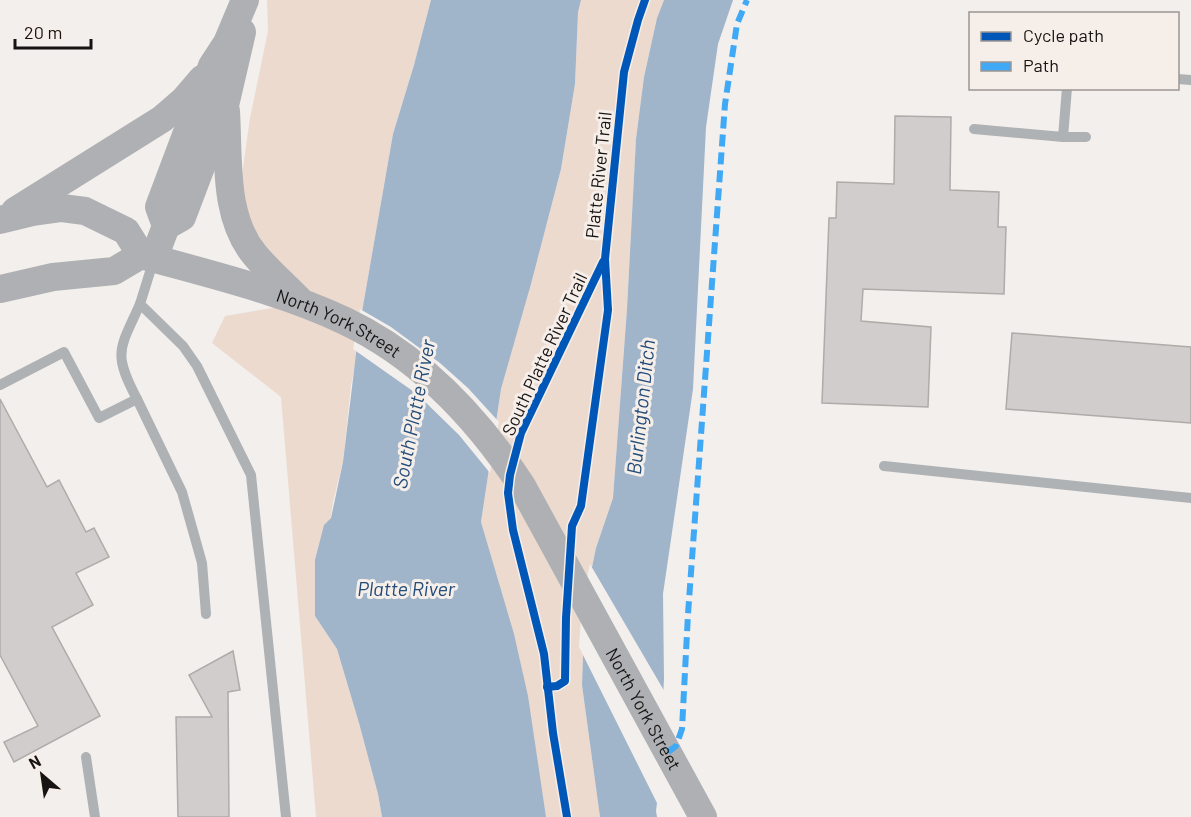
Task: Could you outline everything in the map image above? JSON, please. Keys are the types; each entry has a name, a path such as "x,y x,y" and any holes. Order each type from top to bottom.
{"main road":[{"path":"1,219 162,119 184,100 212,66 226,43 245,0"},
{"path":"0,289 53,277 114,271 147,256 166,226 182,217 226,101 244,23 245,0"},
{"path":"166,226 159,207 212,66"},
{"path":"226,101 231,196 238,225 254,254 303,303"},
{"path":"1,219 62,208 85,211 126,231 147,256"},
{"name":"North York Street","path":"147,256 303,303 345,321 418,369 456,403 496,448 522,486 704,817"}],"lane":[{"path":"1063,137 1067,90"},
{"path":"974,129 1063,137 1086,136"},
{"path":"147,256 140,304 121,346 121,365 182,492 202,563 206,614"},
{"path":"140,304 183,346 197,366 251,475 286,817"},
{"path":"0,385 64,352 99,418 137,399"},
{"path":"884,466 1191,498"},
{"path":"86,757 95,817"}],"shaded area":[{"path":"267,0 431,0 393,134 359,329 362,331 351,385 343,462 333,502 315,616 337,649 359,723 382,817 316,817 281,397 212,343 225,316 302,303 248,219 242,175 250,118 268,31"},
{"path":"581,0 664,0 657,18 644,77 636,139 627,309 613,498 596,548 585,601 582,685 600,817 546,817 513,634 481,522 501,389 561,169 575,84 578,12"}],"water":[{"name":"Platte River","path":"431,0 581,0 578,12 575,84 561,169 501,389 481,522 514,634 528,696 546,817 382,817 359,723 337,649 315,616 315,560 324,525 331,518 343,462 359,329 393,134"},
{"name":"Burlington Ditch","path":"664,0 733,0 718,44 706,127 693,389 663,594 664,679 657,817 600,817 582,685 585,601 596,548 613,498 627,309 636,139 644,77 657,18"}],"pier":[{"path":"360,309 391,327 440,363 468,388 499,422 490,473 459,435 417,394 353,349"},
{"path":"590,564 666,694 662,791 659,807 579,647 582,601"}],"building":[{"path":"895,116 951,117 950,190 999,192 998,227 1006,227 1004,294 863,289 861,321 931,327 928,407 822,403 829,218 836,218 837,182 894,184"},
{"path":"1012,333 1191,347 1191,423 1006,409"},
{"path":"0,399 47,487 59,480 86,532 94,528 109,557 76,573 93,605 52,627 100,716 14,762 4,742 38,726 0,655"},
{"path":"233,651 240,690 228,692 229,817 178,817 176,717 212,717 189,675"}],"marked path":[{"path":"668,752 676,746 682,729 688,614 725,104 737,24 747,0"}],"cycle path":[{"name":"Platte River Trail","path":"547,687 557,686 565,681 566,618 572,526 581,506 608,310 605,259 624,72 645,0"},
{"name":"South Platte River Trail","path":"567,817 553,733 544,654 513,530 508,493 510,475 521,433 603,262"}],"water label":[{"name":"South Platte River","path":"413,414"}]}
